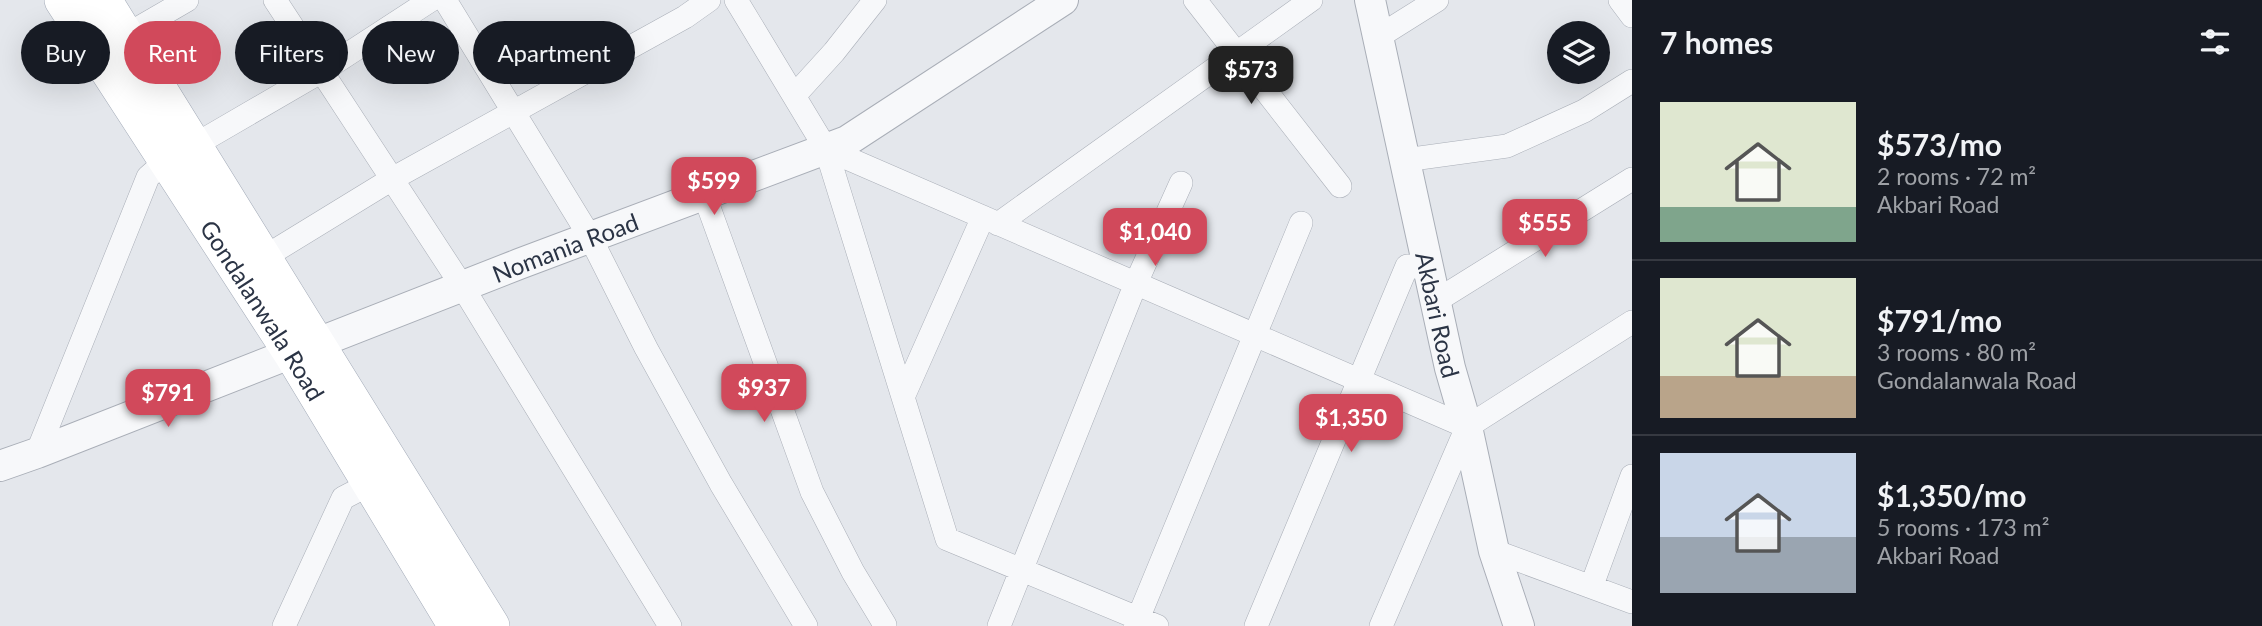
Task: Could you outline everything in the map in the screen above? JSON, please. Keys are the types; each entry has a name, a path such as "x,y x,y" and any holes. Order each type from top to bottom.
{"main road":[{"name":"Gondalanwala Road","path":"64,0 262,258 370,484 457,626"},
{"name":"Gondalanwala Road","path":"103,0 124,34"},
{"name":"Gondalanwala Road","path":"147,84 180,154 304,348 491,626"}],"street":[{"path":"151,21 187,0"},
{"path":"275,0 289,21"},
{"path":"348,54 431,0"},
{"path":"445,0 590,237 646,348 721,484 806,626"},
{"path":"262,258 392,179 513,113 678,8 709,0"},
{"path":"736,0 826,149 947,539 1144,623 1301,223"},
{"path":"794,96 834,52 875,0"},
{"name":"Nomania Road","path":"0,466 462,286 847,141 1063,0"},
{"path":"1195,0 1340,186"},
{"path":"904,395 991,220 1311,0"},
{"name":"Akbari Road","path":"1370,0 1450,368 1467,427 1494,551 1519,626"},
{"path":"1378,37 1437,0"},
{"path":"1620,0 1632,16"},
{"path":"1405,160 1507,146 1584,111 1632,81"},
{"path":"37,453 148,177 180,154 299,84"},
{"path":"330,84 462,286 670,626"},
{"path":"826,149 1467,427"},
{"path":"1436,301 1632,179"},
{"path":"999,626 1136,283 1181,183"},
{"path":"704,194 812,492 853,572 885,625"},
{"path":"1256,626 1357,379 1407,266 1428,268"},
{"path":"1381,626 1467,427 1632,322"},
{"path":"1592,585 1632,476"},
{"path":"284,626 344,498 370,484"},
{"path":"1494,551 1632,602"}]}
